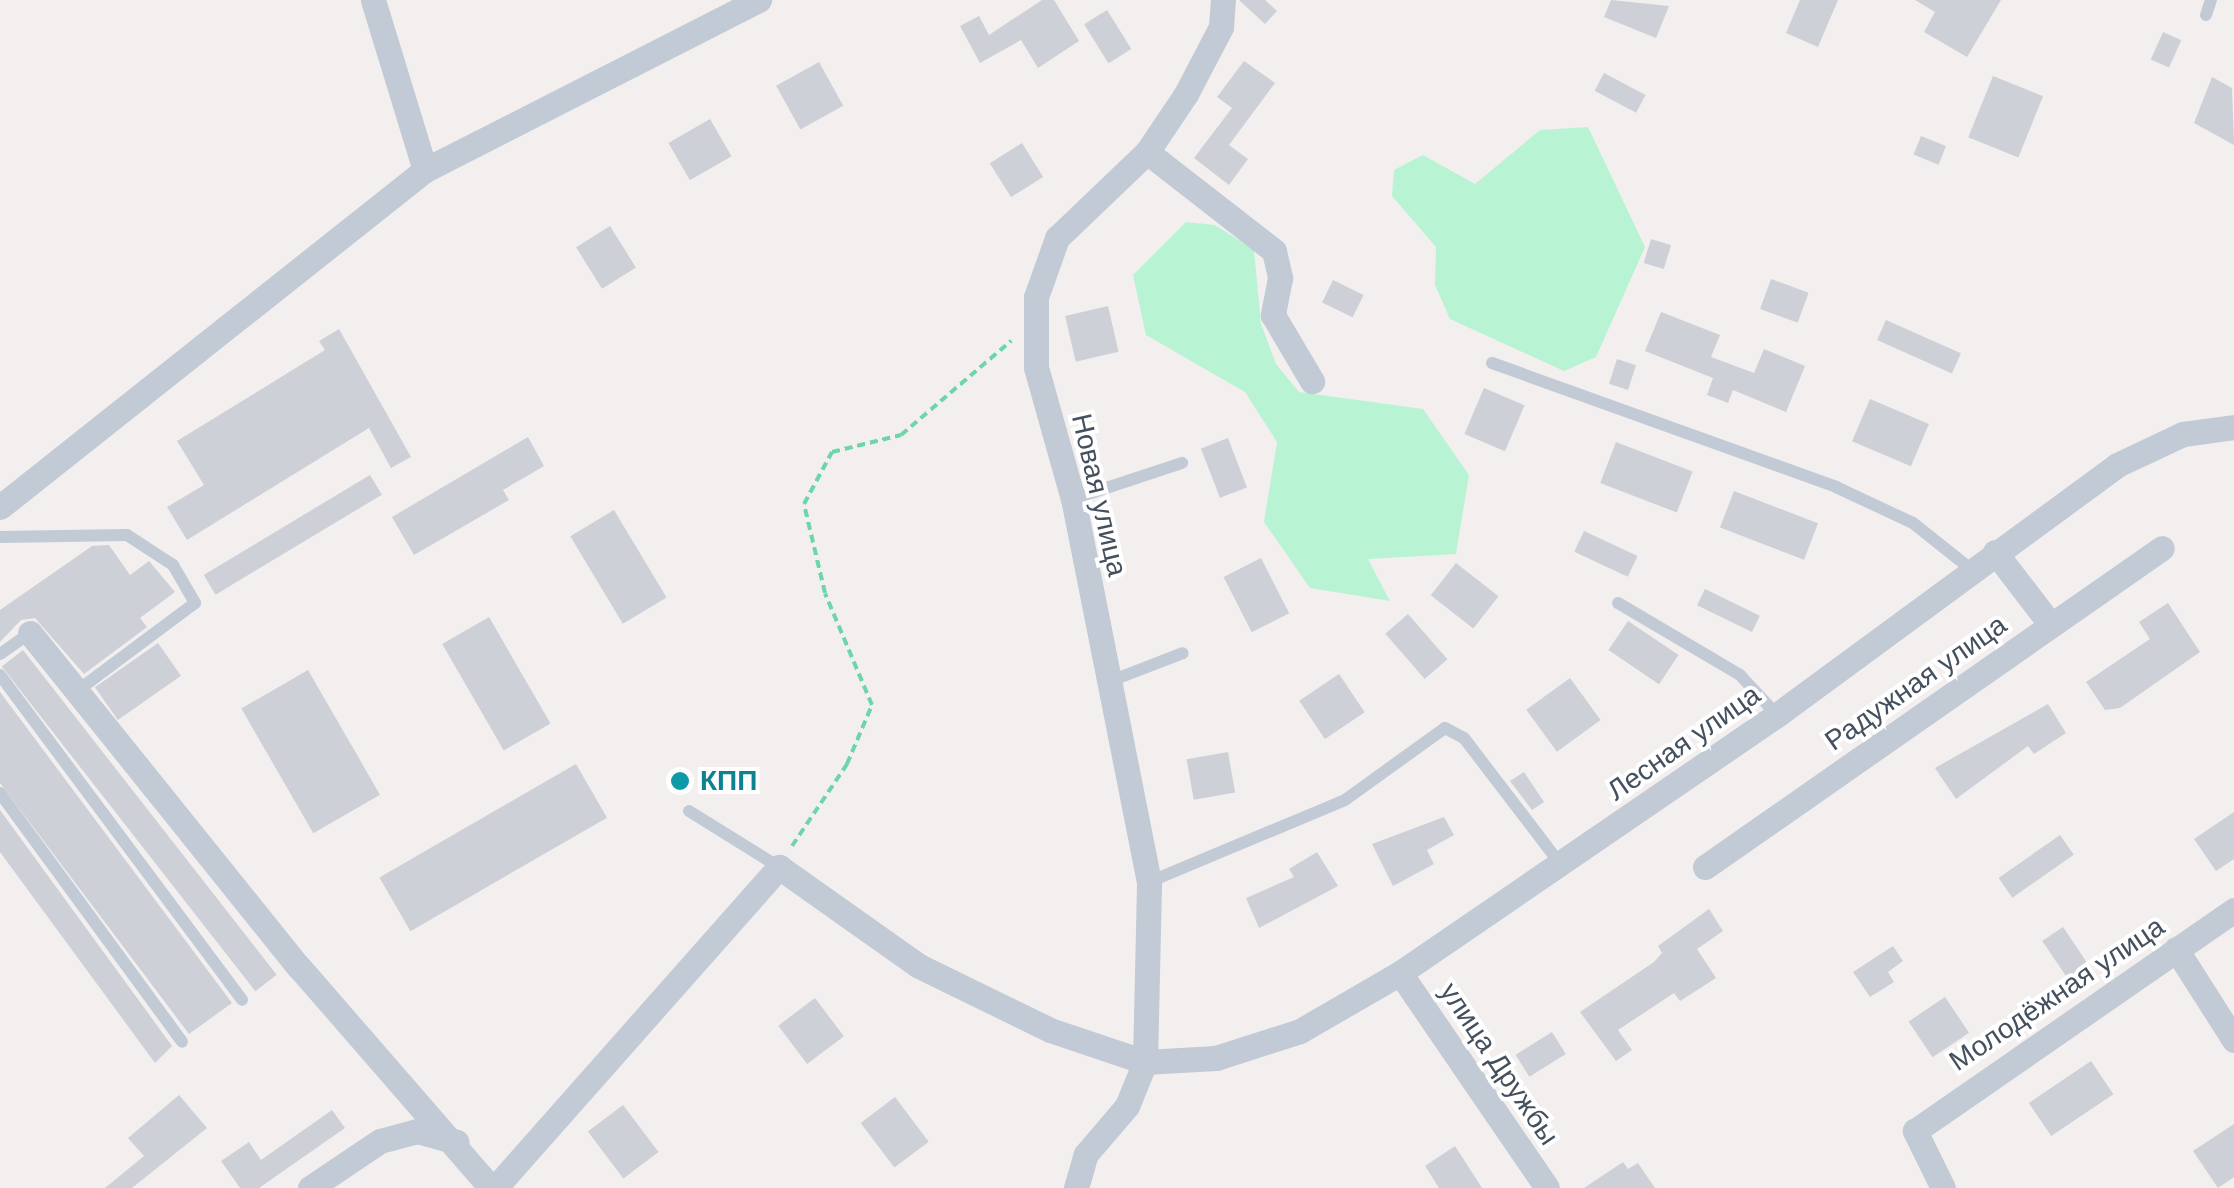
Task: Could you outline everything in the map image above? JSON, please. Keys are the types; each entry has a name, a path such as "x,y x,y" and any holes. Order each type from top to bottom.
{"street":[{"path":"372,0 425,170"},
{"path":"0,507 425,170 713,9 759,0"},
{"name":"Новая улица","path":"1145,1062 1149,882 1073,499 1036,367 1034,317 1056,238 1147,152 1212,50 1223,0"},
{"path":"1147,152 1274,251 1280,278 1272,316 1312,382"},
{"name":"Лесная улица","path":"1145,1062 1216,1058 1300,1030 1400,973 1777,714 2116,465 2182,434 2234,427"},
{"name":"Радужная улица","path":"1705,868 2162,548"},
{"path":"1995,552 2051,625"},
{"path":"30,634 299,967 457,1142 493,1188 779,867 976,997 1145,1062 1128,1106 1086,1154 1076,1188"},
{"name":"Молодёжная улица","path":"1943,1188 1915,1131 2234,910"},
{"path":"2176,949 2234,1040"},
{"name":"улица Дружбы","path":"1400,973 1547,1188"},
{"path":"310,1188 380,1142 417,1131 457,1142"}],"lane":[{"path":"2206,16 2211,0"},
{"path":"1492,363 1836,487 1913,523 1972,570"},
{"path":"1073,499 1182,463"},
{"path":"0,537 127,535 173,565 195,603 77,691"},
{"path":"1618,603 1740,675 1777,714"},
{"path":"0,654 30,634"},
{"path":"1108,682 1183,653"},
{"path":"0,675 242,1000"},
{"path":"1149,882 1345,800 1446,728 1464,738 1561,865"},
{"path":"0,792 182,1042"},
{"path":"689,811 779,867"}],"path":[{"path":"779,867 847,764 872,706 825,593 804,504 832,452 901,435 970,384 1034,317"}],"green space":[{"path":"1588,127 1645,247 1596,357 1564,371 1450,319 1435,285 1436,247 1392,196 1394,170 1423,155 1475,184 1540,130"},
{"path":"1186,222 1215,225 1254,250 1261,324 1276,364 1299,392 1423,409 1469,475 1456,554 1368,559 1390,601 1310,588 1264,522 1277,442 1245,392 1146,335 1133,275"}],"building":[{"path":"1042,0 1054,0 1079,41 1038,68 1021,40 980,63 960,26 979,16 989,35"},
{"path":"1239,0 1265,0 1277,11 1265,24"},
{"path":"1611,0 1669,6 1656,38 1604,17"},
{"path":"1800,0 1838,0 1818,47 1786,33"},
{"path":"1915,0 2001,0 1967,57 1924,32 1935,12"},
{"path":"1107,10 1131,49 1108,63 1084,24"},
{"path":"2163,32 2181,40 2169,68 2151,59"},
{"path":"1244,61 1275,83 1229,145 1248,159 1229,185 1194,158 1232,108 1217,97"},
{"path":"819,62 843,106 800,129 776,86"},
{"path":"1604,73 1645,95 1636,113 1595,91"},
{"path":"1993,76 2043,96 2018,157 1968,137"},
{"path":"2212,77 2232,88 2234,145 2194,123"},
{"path":"710,119 732,156 690,180 668,143"},
{"path":"1921,136 1946,146 1939,165 1914,155"},
{"path":"1022,143 1043,177 1011,197 990,163"},
{"path":"610,226 636,268 602,289 576,247"},
{"path":"1651,239 1671,245 1664,269 1644,263"},
{"path":"1771,279 1809,293 1798,323 1760,309"},
{"path":"1333,280 1364,295 1353,317 1322,302"},
{"path":"1108,306 1119,352 1076,362 1065,316"},
{"path":"1661,312 1720,335 1711,357 1754,373 1764,349 1805,366 1786,412 1733,390 1728,403 1707,395 1713,378 1645,351"},
{"path":"1886,320 1961,353 1952,373 1877,340"},
{"path":"339,329 411,457 391,468 369,428 187,540 167,507 204,485 177,441 325,350 319,341"},
{"path":"1617,359 1636,365 1628,390 1609,384"},
{"path":"1484,388 1525,405 1505,451 1464,434"},
{"path":"1870,399 1929,424 1911,466 1852,441"},
{"path":"528,437 544,466 503,490 509,500 414,555 392,517"},
{"path":"1228,438 1247,487 1220,498 1201,448"},
{"path":"1616,442 1693,471 1677,512 1600,483"},
{"path":"370,475 382,495 216,595 204,575"},
{"path":"1734,491 1818,523 1804,560 1720,527"},
{"path":"614,510 667,597 623,624 570,536"},
{"path":"1584,531 1637,556 1628,577 1574,552"},
{"path":"109,545 130,575 149,561 175,592 140,618 147,627 84,674 35,618 21,620 0,642 0,610 92,546"},
{"path":"1261,558 1289,613 1252,632 1224,577"},
{"path":"1456,563 1499,596 1473,629 1431,595"},
{"path":"1705,589 1760,616 1752,632 1697,605"},
{"path":"2168,603 2200,652 2120,708 2105,710 2086,682 2150,639 2139,622"},
{"path":"1408,614 1447,659 1425,679 1385,634"},
{"path":"489,617 550,724 504,751 442,644"},
{"path":"1628,621 1679,655 1659,684 1608,650"},
{"path":"158,643 181,676 118,720 95,687"},
{"path":"23,650 277,975 255,991 2,667"},
{"path":"308,670 380,795 313,833 241,708"},
{"path":"1339,674 1365,712 1325,739 1299,701"},
{"path":"1570,678 1601,720 1557,752 1526,710"},
{"path":"0,692 232,1003 189,1034 0,783"},
{"path":"2048,704 2066,733 2034,754 2028,746 1956,799 1935,768"},
{"path":"1228,752 1235,792 1194,800 1187,759"},
{"path":"576,764 607,818 410,931 379,878"},
{"path":"1524,772 1544,802 1532,810 1510,781"},
{"path":"0,810 172,1046 155,1063 0,852"},
{"path":"2234,812 2234,859 2216,871 2194,839"},
{"path":"1444,817 1454,835 1427,850 1434,864 1393,886 1372,844"},
{"path":"2060,835 2074,855 2012,898 1999,878"},
{"path":"1317,852 1338,886 1259,928 1246,898 1294,877 1289,869"},
{"path":"1709,909 1723,931 1697,949 1716,978 1680,1001 1674,993 1618,1030 1632,1050 1616,1061 1580,1012 1654,962 1662,953 1658,946"},
{"path":"2063,927 2089,965 2068,979 2042,941"},
{"path":"1893,946 1903,961 1888,972 1894,982 1870,997 1853,972"},
{"path":"1945,997 1969,1033 1933,1057 1909,1022"},
{"path":"815,998 844,1036 807,1064 778,1026"},
{"path":"1552,1032 1566,1054 1529,1077 1516,1055"},
{"path":"2091,1061 2113,1094 2051,1136 2029,1103"},
{"path":"179,1095 207,1128 132,1188 105,1188 144,1156 128,1138"},
{"path":"895,1097 929,1142 894,1168 861,1123"},
{"path":"623,1105 659,1152 623,1179 588,1131"},
{"path":"332,1110 345,1128 259,1188 240,1188 221,1161 249,1142 261,1160"},
{"path":"2234,1124 2234,1177 2218,1188 2193,1151"},
{"path":"1455,1146 1482,1188 1439,1188 1425,1166"},
{"path":"1623,1162 1628,1169 1638,1163 1655,1188 1584,1188"}],"place":[{"name":"КПП","path":"680,781"}]}
